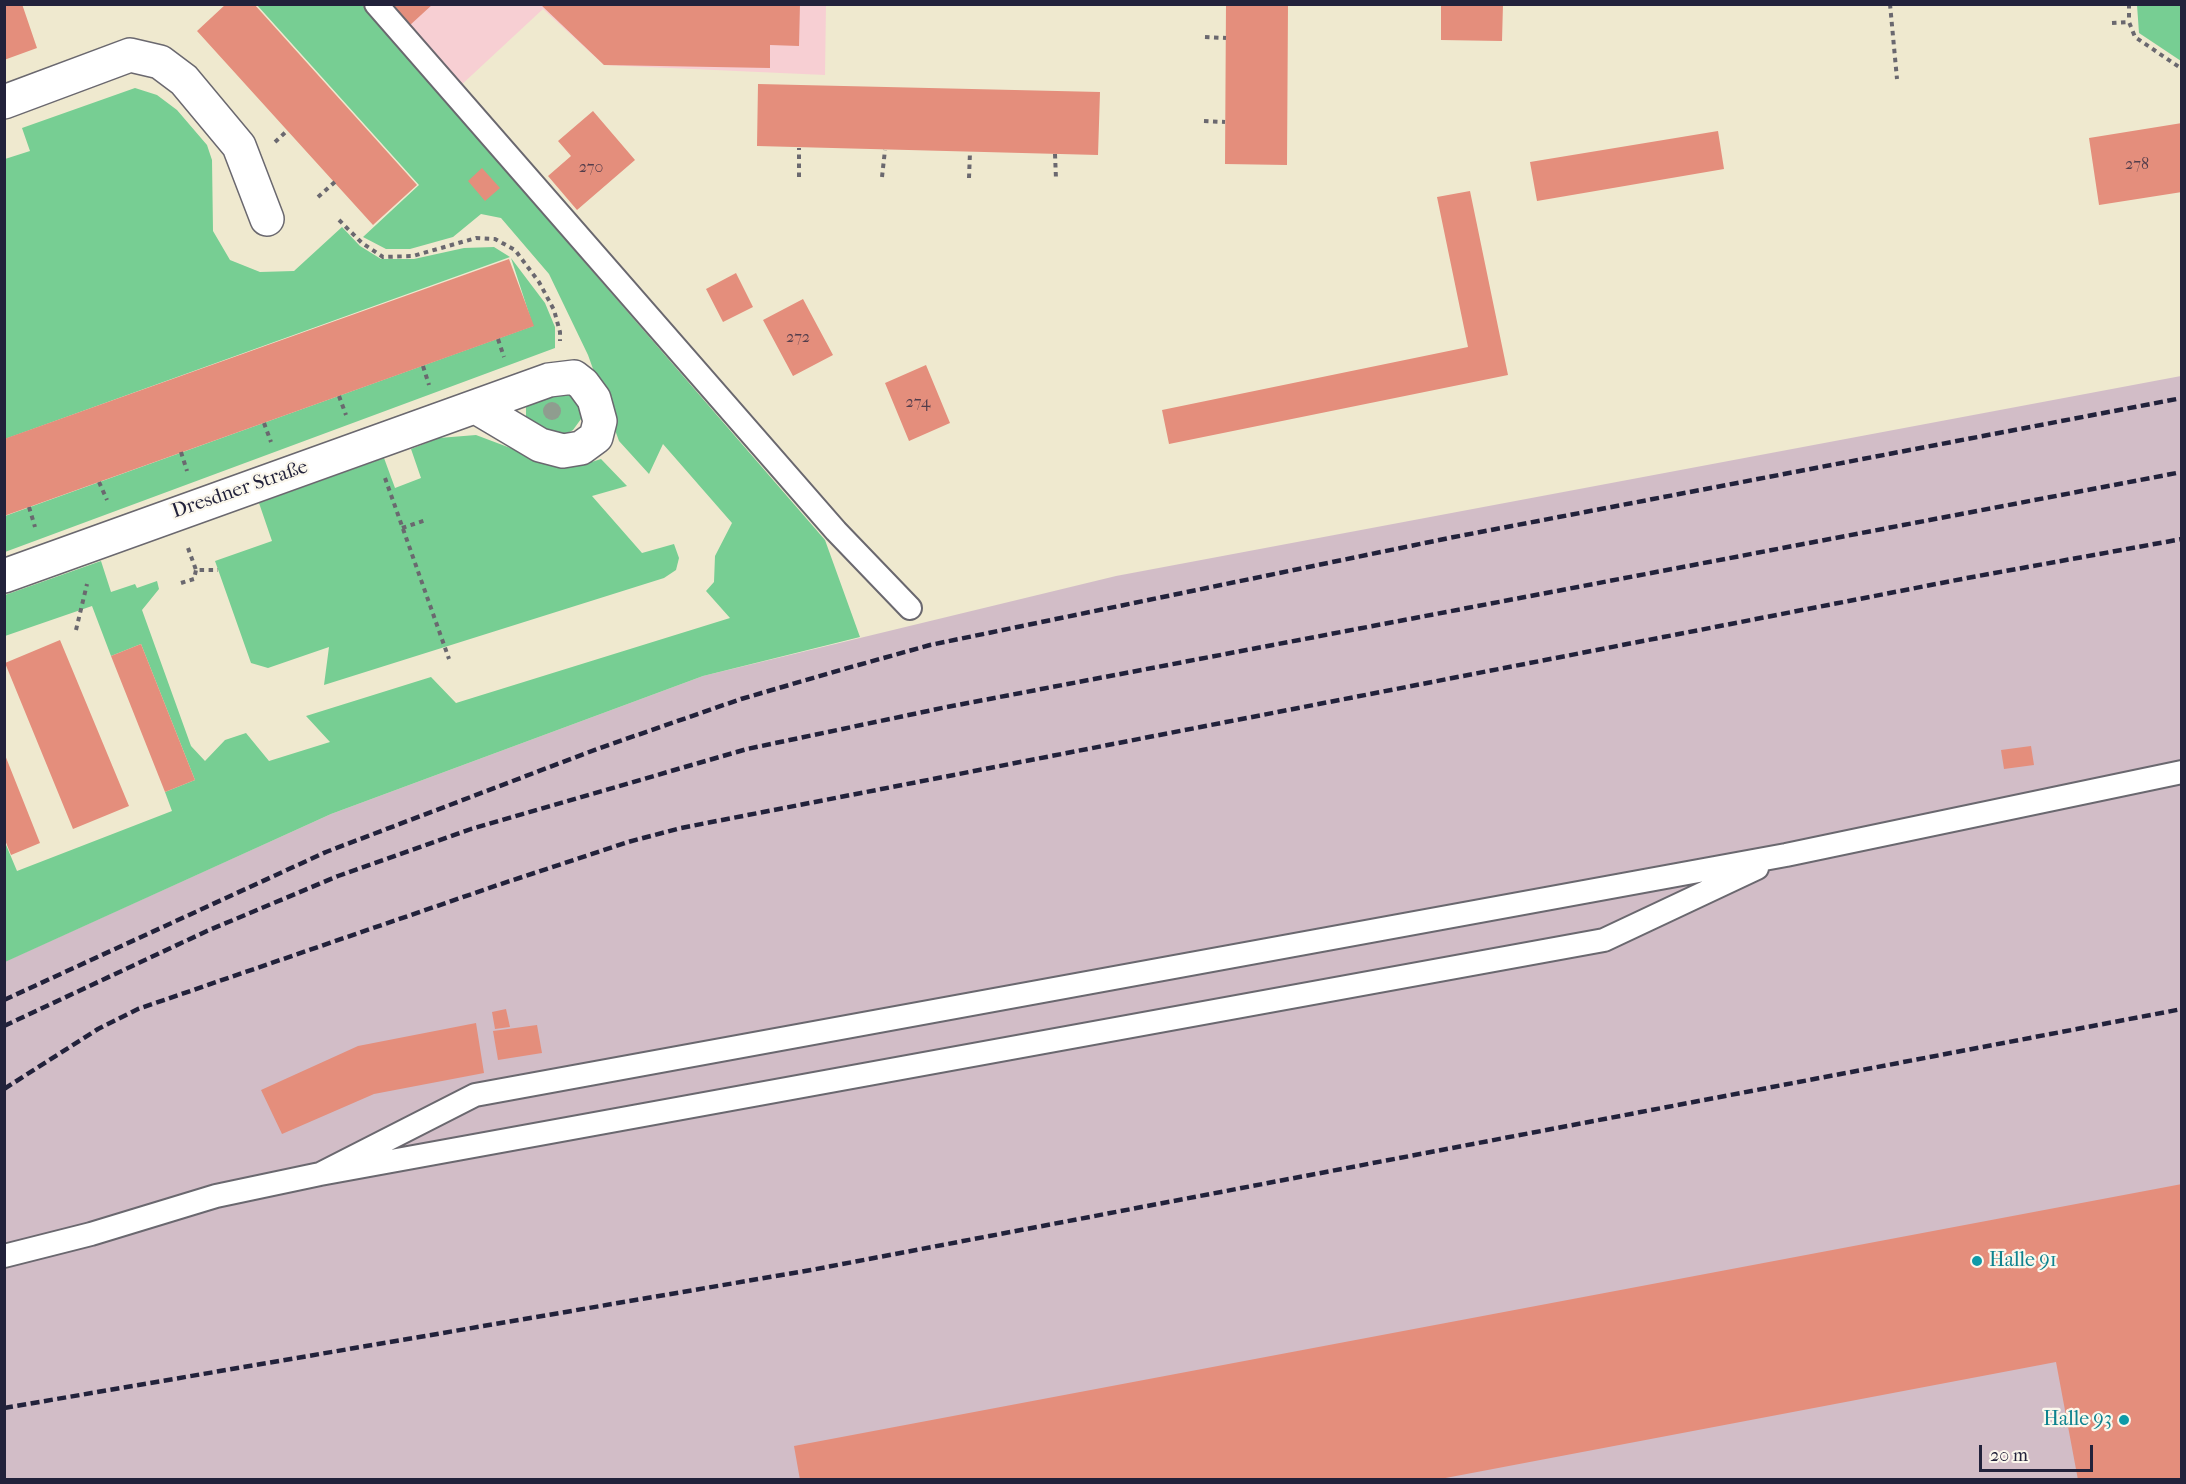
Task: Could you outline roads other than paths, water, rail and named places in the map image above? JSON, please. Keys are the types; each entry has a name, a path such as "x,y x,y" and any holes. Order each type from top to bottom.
{"street":[{"path":"4,102 130,56 160,62 184,80 239,146 267,219"},
{"name":"Dresdner Straße","path":"4,576 373,443 557,378 574,376 583,384 594,399 600,421 596,437 581,448 563,451 540,445 476,407"}],"lane":[{"path":"376,4 836,531 910,608"},
{"path":"320,1174 475,1095 1786,855 2181,772"},
{"path":"4,1256 92,1234 216,1196 320,1174 1604,940 1786,855"}],"railway":[{"path":"4,1000 326,852 597,749 741,699 930,645 1449,538 2182,398"},
{"path":"4,1026 207,931 338,876 471,829 747,749 947,707 2182,472"},
{"path":"4,1089 98,1029 138,1009 498,885 628,842 681,828 1967,578 2182,539"},
{"path":"4,1408 811,1270 2182,1009"}],"place":[{"name":"Halle 91","path":"1977,1261"},
{"name":"Halle 93","path":"2124,1420"}]}
